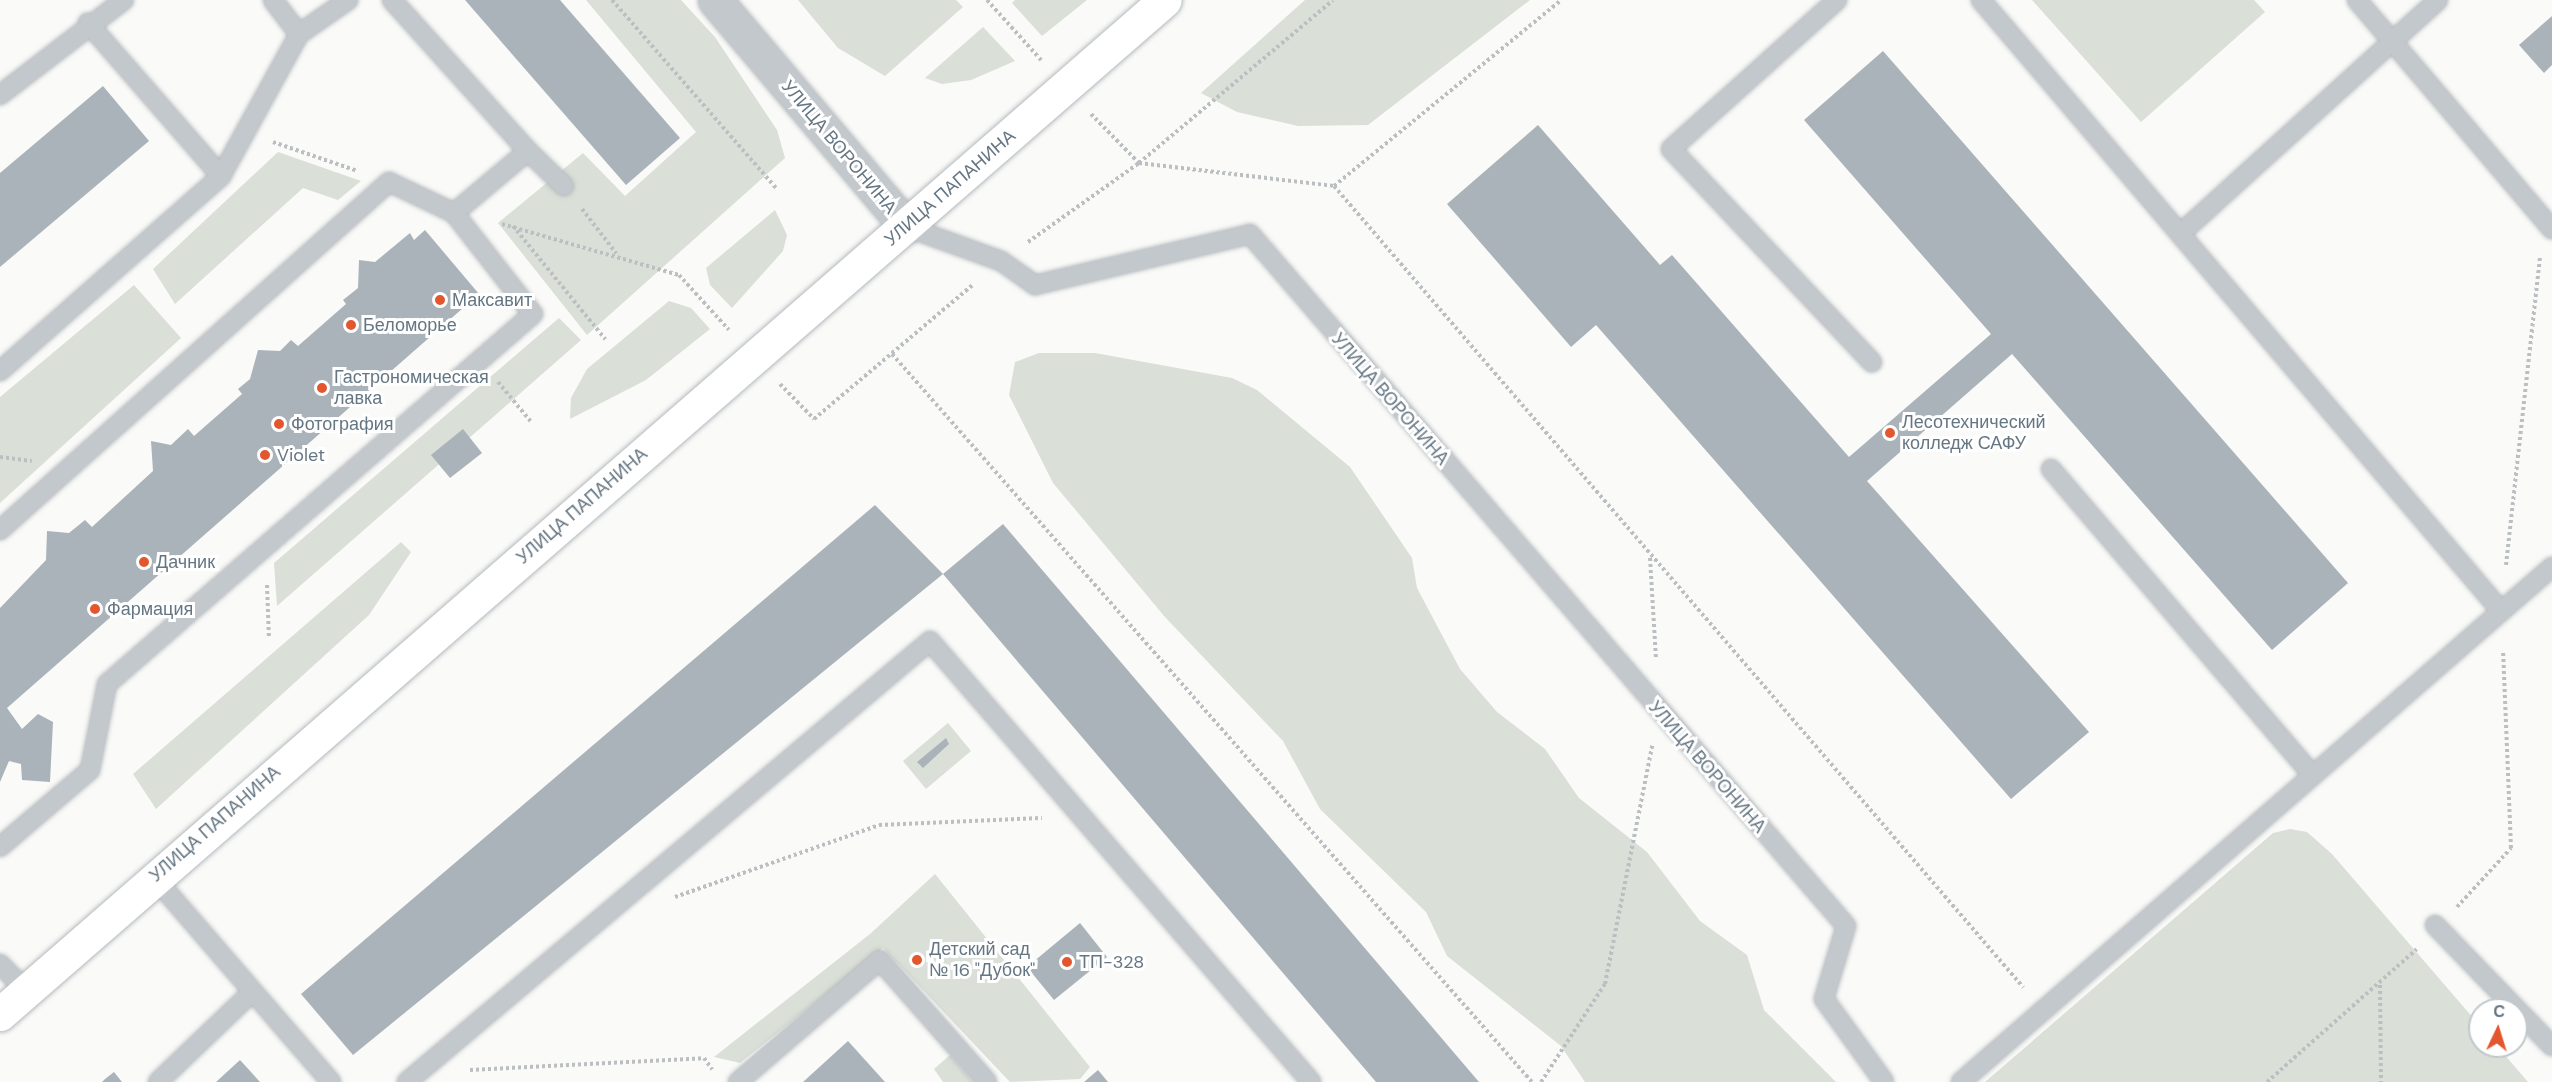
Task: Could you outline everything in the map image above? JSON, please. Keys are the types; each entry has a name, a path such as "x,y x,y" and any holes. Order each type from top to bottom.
{"main road":[{"name":"УЛИЦА ПАПАНИНА","path":"0,1014 1166,0"}],"street":[{"name":"УЛИЦА ВОРОНИНА","path":"726,4 907,226"}],"lane":[{"path":"0,95 88,23 124,0"},
{"path":"273,0 299,34"},
{"path":"0,370 221,176 299,34 348,0"},
{"path":"392,0 528,151 564,186"},
{"path":"1837,0 1671,149 1872,362"},
{"path":"1981,0 2501,611"},
{"path":"2357,0 2552,229"},
{"path":"2180,234 2438,0"},
{"path":"88,23 221,176"},
{"path":"454,213 528,151"},
{"path":"0,530 389,182 454,213 533,314 107,684 90,770 0,847"},
{"name":"УЛИЦА ВОРОНИНА","path":"907,226 1001,261 1035,285 1250,234 1659,713 1846,926 1824,999 1884,1082"},
{"path":"2051,469 2313,775"},
{"path":"1961,1082 2552,567"},
{"path":"413,1077 930,641 1311,1082"},
{"path":"154,878 250,994 331,1082"},
{"path":"2436,927 2552,1046"},
{"path":"738,1082 880,960 987,1082"},
{"path":"0,964 26,991"},
{"path":"158,1082 250,994"}],"path":[{"path":"612,0 777,189"},
{"path":"454,213 616,253 679,275 814,419 1001,261 1139,163 1333,0"},
{"path":"1334,186 1561,0"},
{"path":"244,132 389,182"},
{"path":"1139,163 1334,186 2042,1012"},
{"path":"564,186 616,253"},
{"path":"513,226 605,339"},
{"path":"891,354 1533,1082"},
{"path":"480,360 532,423"},
{"path":"266,545 269,639"},
{"path":"1541,1082 1605,984 1659,713 1650,556"},
{"path":"667,900 879,825 1082,816"},
{"path":"2267,1082 2380,985 2436,927"},
{"path":"2380,985 2381,1082"},
{"path":"413,1077 704,1058 715,1074"}],"shaded area":[{"path":"586,0 681,0 715,37 777,130 785,158 587,335 498,223 583,153 625,196 696,132"},
{"path":"798,0 956,0 963,7 885,76 838,48"},
{"path":"1015,0 1087,0 1042,36 1012,3"},
{"path":"1305,0 1530,0 1368,125 1298,126 1237,112 1201,93"},
{"path":"2032,0 2254,0 2265,12 2141,122"},
{"path":"983,27 1015,61 971,80 942,84 925,78"},
{"path":"278,152 361,181 338,200 303,188 175,304 153,269"},
{"path":"775,210 787,235 783,251 732,308 710,285 706,268"},
{"path":"134,285 181,338 0,503 0,397"},
{"path":"669,301 691,308 710,329 646,380 570,419 571,398 587,369"},
{"path":"559,318 581,340 277,606 274,563"},
{"path":"1039,353 1095,353 1232,378 1257,390 1350,467 1412,558 1417,588 1460,669 1497,712 1545,749 1579,798 1647,852 1700,921 1747,955 1764,1010 1836,1082 1585,1082 1561,1046 1447,956 1426,912 1320,809 1283,741 1165,617 1053,483 1009,395 1015,362"},
{"path":"401,542 411,552 369,615 156,809 133,774"},
{"path":"948,723 971,751 926,789 903,761"},
{"path":"2290,829 2307,832 2332,854 2468,1012 2468,1058 2507,1058 2528,1082 1985,1082 2273,833"},
{"path":"935,874 1090,1067 1080,1079 1010,1082 883,948 740,1063 714,1057 870,934"},
{"path":"950,1055 973,1082 943,1082 934,1069"}],"building":[{"path":"465,0 560,0 680,138 626,185"},
{"path":"2552,16 2552,65 2544,73 2519,45"},
{"path":"1883,51 2348,583 2272,650 2012,354 1867,481 2089,732 2011,799 1596,325 1571,347 1447,204 1538,125 1660,265 1672,255 1849,457 1991,334 1804,120"},
{"path":"103,86 149,141 0,267 0,173"},
{"path":"425,230 479,294 7,708 22,729 38,714 53,722 50,782 22,780 21,764 9,761 0,782 0,608 46,560 47,531 69,533 85,520 92,527 153,471 151,441 171,445 188,429 194,436 242,394 238,389 250,379 258,350 280,351 291,340 298,346 346,304 343,300 358,288 359,260 375,262 410,233 414,240"},
{"path":"463,429 482,453 450,478 431,455"},
{"path":"875,505 943,574 353,1055 301,994"},
{"path":"1003,524 1479,1082 1376,1082 943,574"},
{"path":"946,738 949,744 923,768 917,762"},
{"name":"ТП-328","path":"1080,923 1107,957 1054,1000 1027,967"},
{"path":"848,1041 885,1082 803,1082"},
{"path":"240,1060 260,1082 216,1082"},
{"path":"1098,1070 1108,1082 1084,1082"},
{"path":"114,1072 122,1082 102,1082 105,1079"}],"place":[{"name":"Максавит","path":"440,300"},
{"name":"Беломорье","path":"351,325"},
{"name":"Гастрономическая лавка","path":"322,388"},
{"name":"Фотография","path":"279,424"},
{"name":"Лесотехнический колледж САФУ","path":"1890,433"},
{"name":"Violet","path":"265,455"},
{"name":"Дачник","path":"144,562"},
{"name":"Фармация","path":"95,609"},
{"name":"Детский сад № 16 \"Дубок\"","path":"917,960"},
{"name":"ТП-328","path":"1067,962"}]}
